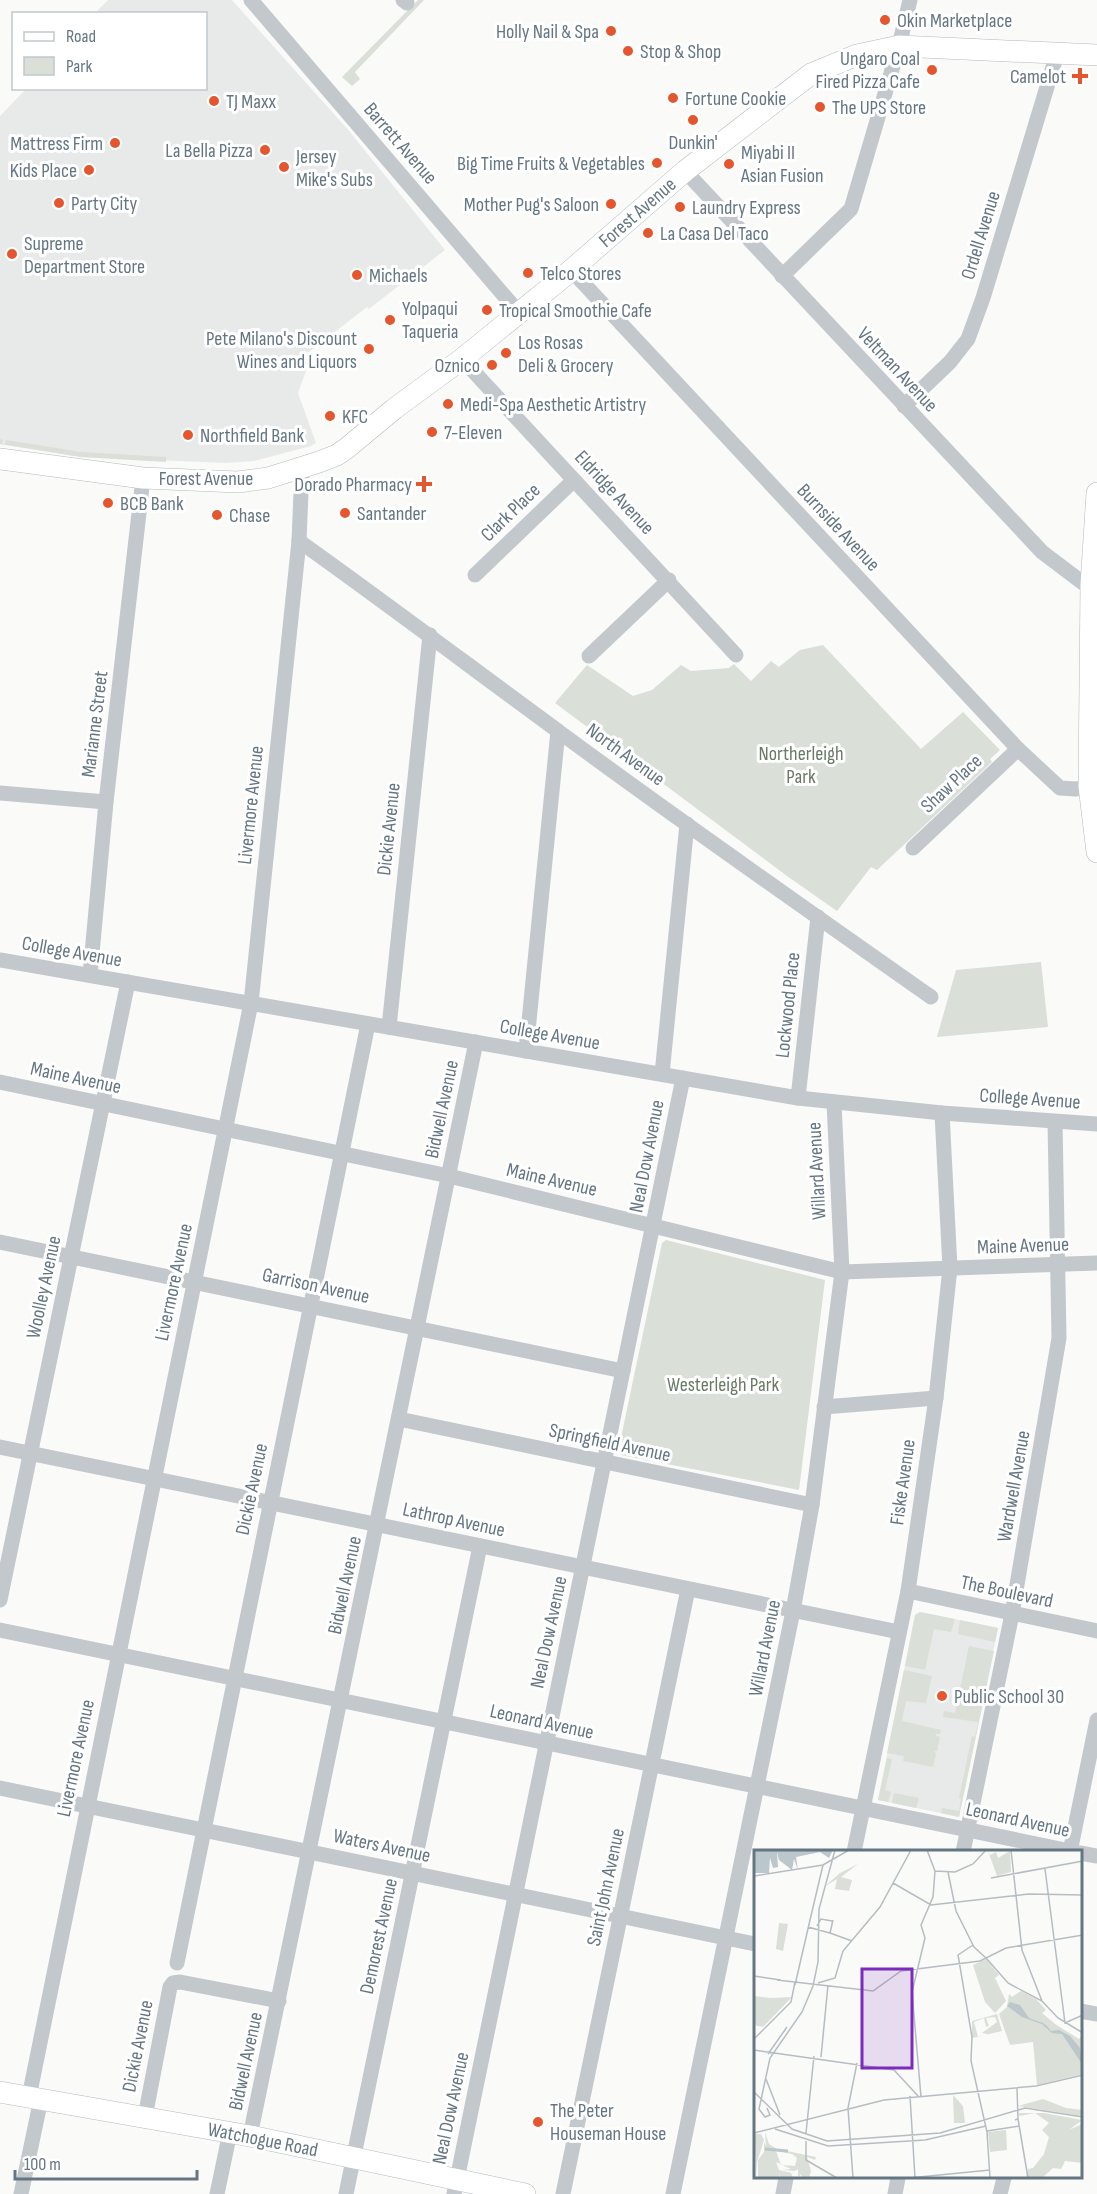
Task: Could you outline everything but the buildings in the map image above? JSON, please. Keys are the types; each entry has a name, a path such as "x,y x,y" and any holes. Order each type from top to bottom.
{"main road":[{"name":"Forest Avenue","path":"0,459 143,477 246,482 302,468 337,455 462,359 571,270 684,171 811,74 857,55 899,46 1097,55"},
{"path":"1097,493 1091,585 1094,650 1089,786 1097,852"},
{"name":"Watchogue Road","path":"0,2092 240,2134 354,2157 455,2186 525,2194"}],"street":[{"name":"Barrett Avenue","path":"251,0 519,314"},
{"path":"782,276 851,209 899,46 910,0"},
{"name":"Ordell Avenue","path":"904,406 950,362 968,339 983,298 1057,54"},
{"name":"Veltman Avenue","path":"684,171 1042,552 1083,583 1091,585"},
{"name":"Burnside Avenue","path":"571,270 1018,749 1060,788 1068,790 1089,786"},
{"name":"Eldridge Avenue","path":"462,359 736,655"},
{"name":"Livermore Avenue","path":"21,2194 35,2098 87,1806 251,1003 299,542 302,468"},
{"name":"Marianne Street","path":"90,975 106,802 143,477"},
{"name":"Clark Place","path":"475,575 574,480"},
{"name":"North Avenue","path":"299,542 430,634 558,731 687,824 931,997"},
{"path":"589,656 669,580"},
{"name":"Dickie Avenue","path":"389,1027 430,634"},
{"path":"526,1051 558,731"},
{"name":"Shaw Place","path":"913,848 1018,749"},
{"path":"0,793 106,802"},
{"name":"Neal Dow Avenue","path":"662,1074 687,824"},
{"name":"Lockwood Place","path":"798,1098 818,917"},
{"name":"College Avenue","path":"0,960 798,1098 942,1113 1097,1124"},
{"name":"Woolley Avenue","path":"0,1600 128,982"},
{"name":"Dickie Avenue","path":"177,1963 368,1024"},
{"name":"Bidwell Avenue","path":"217,2194 240,2134 279,2001 477,1042"},
{"name":"Neal Dow Avenue","path":"455,2186 683,1078"},
{"name":"Maine Avenue","path":"0,1082 449,1176 842,1272 1097,1263"},
{"name":"Willard Avenue","path":"673,2194 793,1611 812,1505 842,1272 834,1103"},
{"name":"Fiske Avenue","path":"854,1850 908,1591 936,1398 950,1268 942,1113"},
{"name":"Wardwell Avenue","path":"963,1850 1012,1614 1059,1338 1055,1122"},
{"name":"Garrison Avenue","path":"0,1242 623,1371"},
{"path":"824,1407 936,1398"},
{"name":"Springfield Avenue","path":"399,1419 812,1505"},
{"name":"Lathrop Avenue","path":"0,1447 899,1632"},
{"name":"Demorest Avenue","path":"346,2194 480,1546"},
{"name":"Saint John Avenue","path":"562,2194 688,1589"},
{"name":"The Boulevard","path":"908,1591 1097,1631"},
{"name":"Leonard Avenue","path":"0,1630 1064,1850"},
{"path":"1074,1850 1097,1720"},
{"name":"Waters Avenue","path":"0,1788 754,1944"},
{"name":"Leonard Avenue","path":"1082,1853 1097,1856"},
{"name":"Dickie Avenue","path":"145,2117 170,1987 173,1983 180,1982 279,2001"},
{"path":"1082,2011 1097,2014"},
{"path":"783,2194 786,2179"},
{"path":"895,2194 898,2179"},
{"path":"1000,2194 1004,2179"}],"shaded area":[{"path":"108,0 232,0 350,132 445,250 300,359 307,368 298,393 316,443 311,446 254,461 226,463 81,457 0,444 0,116 25,90 207,90 207,12 96,12"},
{"name":"Public School 30","path":"920,1612 998,1628 959,1817 878,1800 915,1615"}],"green space":[{"path":"418,0 424,0 355,72 360,79 352,86 342,77"},
{"path":"0,439 3,440 2,444 5,444 6,440 81,452 166,457 166,462 81,457 0,444"},
{"name":"Northerleigh Park","path":"823,645 921,749 963,712 1000,750 990,759 992,762 877,870 871,867 837,911 555,703 587,665 633,696 652,690 681,665 691,671 729,668 734,664 751,681 771,661 779,667 800,650"},
{"path":"1041,962 1048,1027 937,1037 956,970"},
{"name":"Westerleigh Park","path":"666,1240 825,1280 799,1490 621,1455 618,1452 662,1243"},
{"path":"920,1612 955,1619 951,1632 934,1629 925,1670 905,1666 915,1615"},
{"path":"960,1620 998,1628 995,1642 958,1634"},
{"path":"969,1646 994,1651 959,1817 941,1813 942,1808 959,1811 961,1799 959,1798 972,1736 975,1737 978,1722 943,1717 944,1711 955,1713"},
{"path":"904,1670 932,1676 926,1703 906,1701 902,1721 941,1730 940,1734 936,1734 940,1737 937,1751 934,1751 936,1754 933,1767 903,1761 904,1756 887,1753"},
{"path":"887,1758 892,1759 885,1790 891,1792 888,1802 878,1800"},
{"path":"894,1793 919,1798 916,1808 892,1803"}],"place":[{"name":"Okin Marketplace","path":"885,20"},
{"name":"Holly Nail & Spa","path":"611,31"},
{"name":"Stop & Shop","path":"628,51"},
{"name":"Ungaro Coal Fired Pizza Cafe","path":"932,70"},
{"name":"Camelot","path":"1080,76"},
{"name":"Fortune Cookie","path":"673,98"},
{"name":"TJ Maxx","path":"214,101"},
{"name":"The UPS Store","path":"820,107"},
{"name":"Dunkin'","path":"693,120"},
{"name":"Mattress Firm","path":"115,143"},
{"name":"La Bella Pizza","path":"265,150"},
{"name":"Big Time Fruits & Vegetables","path":"657,163"},
{"name":"Miyabi II Asian Fusion","path":"729,164"},
{"name":"Jersey Mike's Subs","path":"284,167"},
{"name":"Kids Place","path":"89,170"},
{"name":"Party City","path":"59,203"},
{"name":"Mother Pug's Saloon","path":"611,204"},
{"name":"Laundry Express","path":"680,207"},
{"name":"La Casa Del Taco","path":"648,233"},
{"name":"Supreme Department Store","path":"12,254"},
{"name":"Telco Stores","path":"528,273"},
{"name":"Michaels","path":"357,275"},
{"name":"Tropical Smoothie Cafe","path":"487,310"},
{"name":"Yolpaqui Taqueria","path":"390,320"},
{"name":"Pete Milano's Discount Wines and Liquors","path":"369,349"},
{"name":"Los Rosas Deli & Grocery","path":"506,353"},
{"name":"Oznico","path":"492,365"},
{"name":"Medi-Spa Aesthetic Artistry","path":"448,404"},
{"name":"KFC","path":"330,416"},
{"name":"7-Eleven","path":"432,432"},
{"name":"Northfield Bank","path":"188,435"},
{"name":"Dorado Pharmacy","path":"424,484"},
{"name":"BCB Bank","path":"108,503"},
{"name":"Santander","path":"345,513"},
{"name":"Chase","path":"217,515"},
{"name":"Public School 30","path":"942,1696"},
{"name":"The Peter Houseman House","path":"538,2122"}]}
